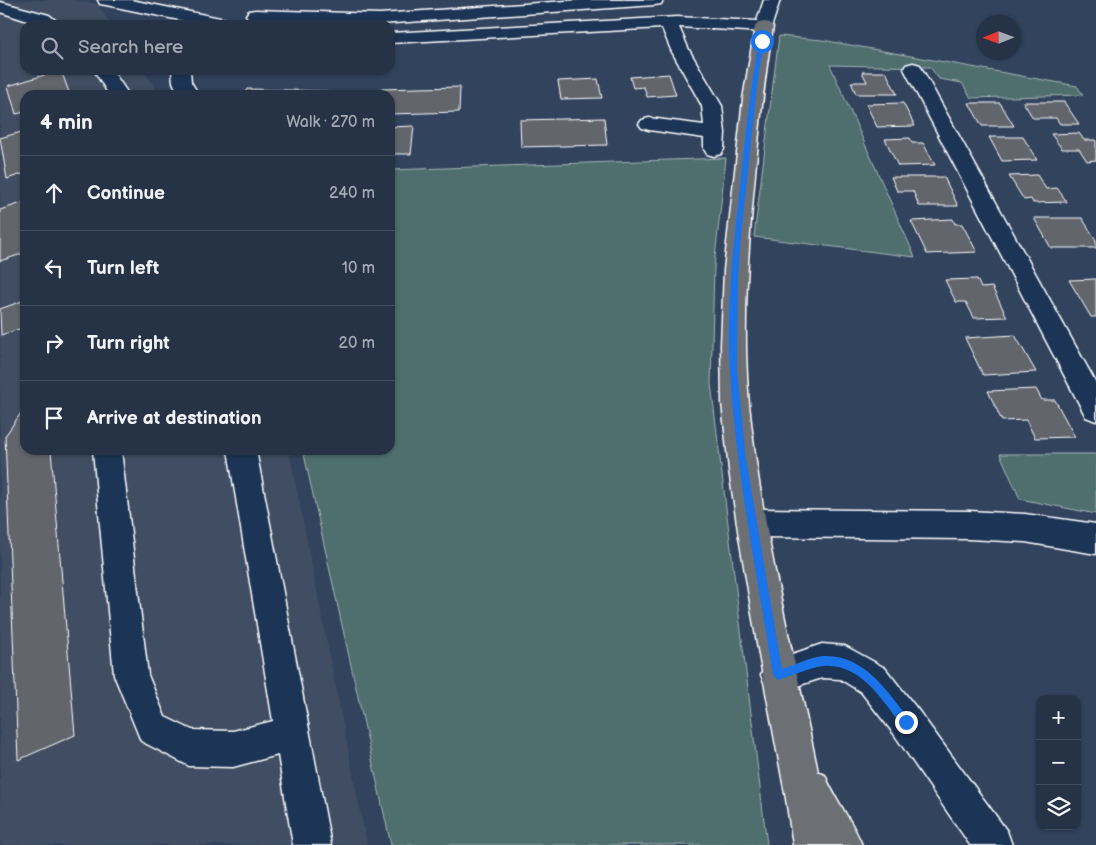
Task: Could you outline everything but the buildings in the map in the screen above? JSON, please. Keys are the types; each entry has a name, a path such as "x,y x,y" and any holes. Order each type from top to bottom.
{"main road":[{"path":"764,27 754,86 738,236 733,327 736,405 752,523 778,675 794,742 813,839"},
{"path":"794,742 819,804 843,845"}],"street":[{"path":"106,0 202,20"},
{"path":"255,15 380,20 655,0"},
{"path":"395,38 669,23 688,15 764,27 772,0"},
{"path":"0,7 44,20"},
{"path":"649,124 714,141 712,106 706,92 680,50 669,23"},
{"path":"913,69 1096,409"},
{"path":"106,75 116,90"},
{"path":"181,75 182,82 186,90"},
{"path":"109,455 131,675 153,729 190,748 233,749 293,734"},
{"path":"243,455 312,845"},
{"path":"752,523 969,525 1025,528 1096,539"},
{"path":"778,675 822,661 845,663 873,680 906,722 993,845"}],"shaded area":[{"path":"0,0 73,0 97,4 108,20 20,20 20,75 146,75 157,90 20,90 20,455 290,455 367,845 0,845"}],"green space":[{"path":"779,36 822,40 1077,86 1083,95 971,98 962,83 939,79 930,67 830,65 915,257 754,237"},
{"path":"726,158 714,267 711,384 767,845 391,845 304,455 395,455 395,170"},
{"path":"1000,454 1096,454 1096,514 1020,499"}],"route":[{"path":"762,41 754,86 734,278 734,370 742,458 778,675 822,661 845,663 873,680 906,722"}]}
